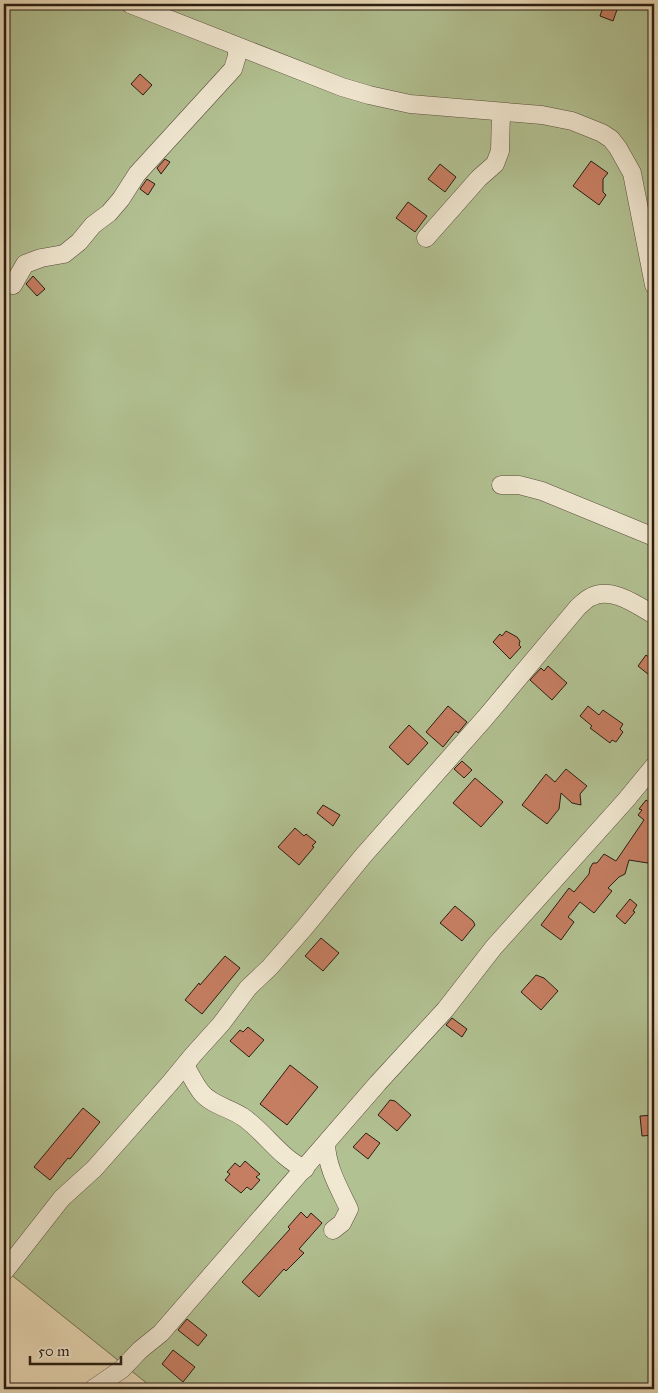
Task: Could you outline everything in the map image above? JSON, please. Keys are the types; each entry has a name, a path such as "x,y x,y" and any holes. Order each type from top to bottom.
{"street":[{"path":"130,4 342,87 369,95 410,104 542,115 572,121 602,133 618,148 632,173 654,285"},
{"path":"13,285 25,264 41,258 64,254 109,213 137,174 233,69 237,56 237,46"},
{"path":"426,238 479,178 495,164 500,151 501,112"},
{"path":"501,485 519,485 542,491 654,537"},
{"path":"4,1272 62,1198 94,1169 221,1024 248,988 270,967 305,927 363,856 485,718 578,607 591,596 604,594 619,596 654,615"},
{"path":"93,1389 122,1369 140,1350 161,1333 378,1083 445,1010 494,947 619,808 654,766"},
{"path":"184,1065 201,1092 220,1106 232,1110 245,1118 294,1164 305,1169"},
{"path":"326,1144 327,1156 334,1177 349,1209 342,1223 333,1230"}],"green space":[{"path":"4,4 654,4 654,1389 154,1389 4,1269"}],"building":[{"path":"604,4 619,4 613,21 600,16"},
{"path":"140,74 152,85 143,95 131,84"},
{"path":"165,159 170,162 161,174 157,168"},
{"path":"591,161 608,173 603,179 603,192 606,195 599,205 573,186"},
{"path":"440,164 456,177 445,192 428,179"},
{"path":"147,179 155,184 148,195 140,189"},
{"path":"408,202 427,216 415,232 396,218"},
{"path":"33,276 45,289 37,296 26,284"},
{"path":"506,631 517,637 521,647 510,659 493,642 500,634 502,636"},
{"path":"646,655 654,661 654,679 638,666"},
{"path":"548,666 567,683 552,700 530,680 541,668 544,671"},
{"path":"448,706 467,722 458,733 456,731 443,747 426,732"},
{"path":"588,706 599,715 603,710 623,724 620,729 623,732 616,742 612,740 610,743 590,728 592,726 580,716"},
{"path":"409,725 428,743 408,765 389,747"},
{"path":"462,761 472,770 464,778 454,769"},
{"path":"566,769 587,786 580,794 581,805 572,803 561,793 559,809 547,824 522,805 546,774 555,782"},
{"path":"475,778 503,802 481,827 453,803"},
{"path":"646,800 654,804 654,864 629,860 625,874 608,888 612,891 594,913 580,902 568,917 574,922 561,940 541,925 569,888 574,892 589,874 593,863 597,863 604,854 616,861 644,820 638,815 642,810 639,809"},
{"path":"323,805 340,815 333,826 317,813"},
{"path":"295,828 304,836 306,834 316,842 299,865 278,847"},
{"path":"630,899 637,905 633,911 635,912 625,924 616,916"},
{"path":"455,906 473,921 475,925 462,941 440,923"},
{"path":"321,938 339,953 323,971 305,956"},
{"path":"225,956 240,968 202,1014 185,1000"},
{"path":"536,975 544,978 558,991 541,1010 521,992"},
{"path":"452,1018 467,1029 462,1037 446,1025"},
{"path":"248,1027 264,1040 249,1057 230,1041 240,1030 243,1032"},
{"path":"290,1065 318,1087 287,1125 260,1104"},
{"path":"390,1100 395,1101 411,1115 397,1131 378,1115"},
{"path":"83,1108 100,1122 50,1180 34,1167"},
{"path":"654,1115 654,1135 642,1136 640,1116"},
{"path":"366,1133 380,1143 368,1159 353,1147"},
{"path":"245,1161 260,1174 256,1177 260,1180 251,1190 247,1187 241,1193 225,1180 230,1174 227,1172 235,1163 240,1167"},
{"path":"301,1212 307,1218 311,1213 322,1223 299,1249 304,1253 286,1271 284,1269 259,1297 242,1282 290,1229 288,1227"},
{"path":"187,1319 207,1335 198,1346 178,1330"},
{"path":"173,1350 195,1367 183,1382 162,1364"}]}
